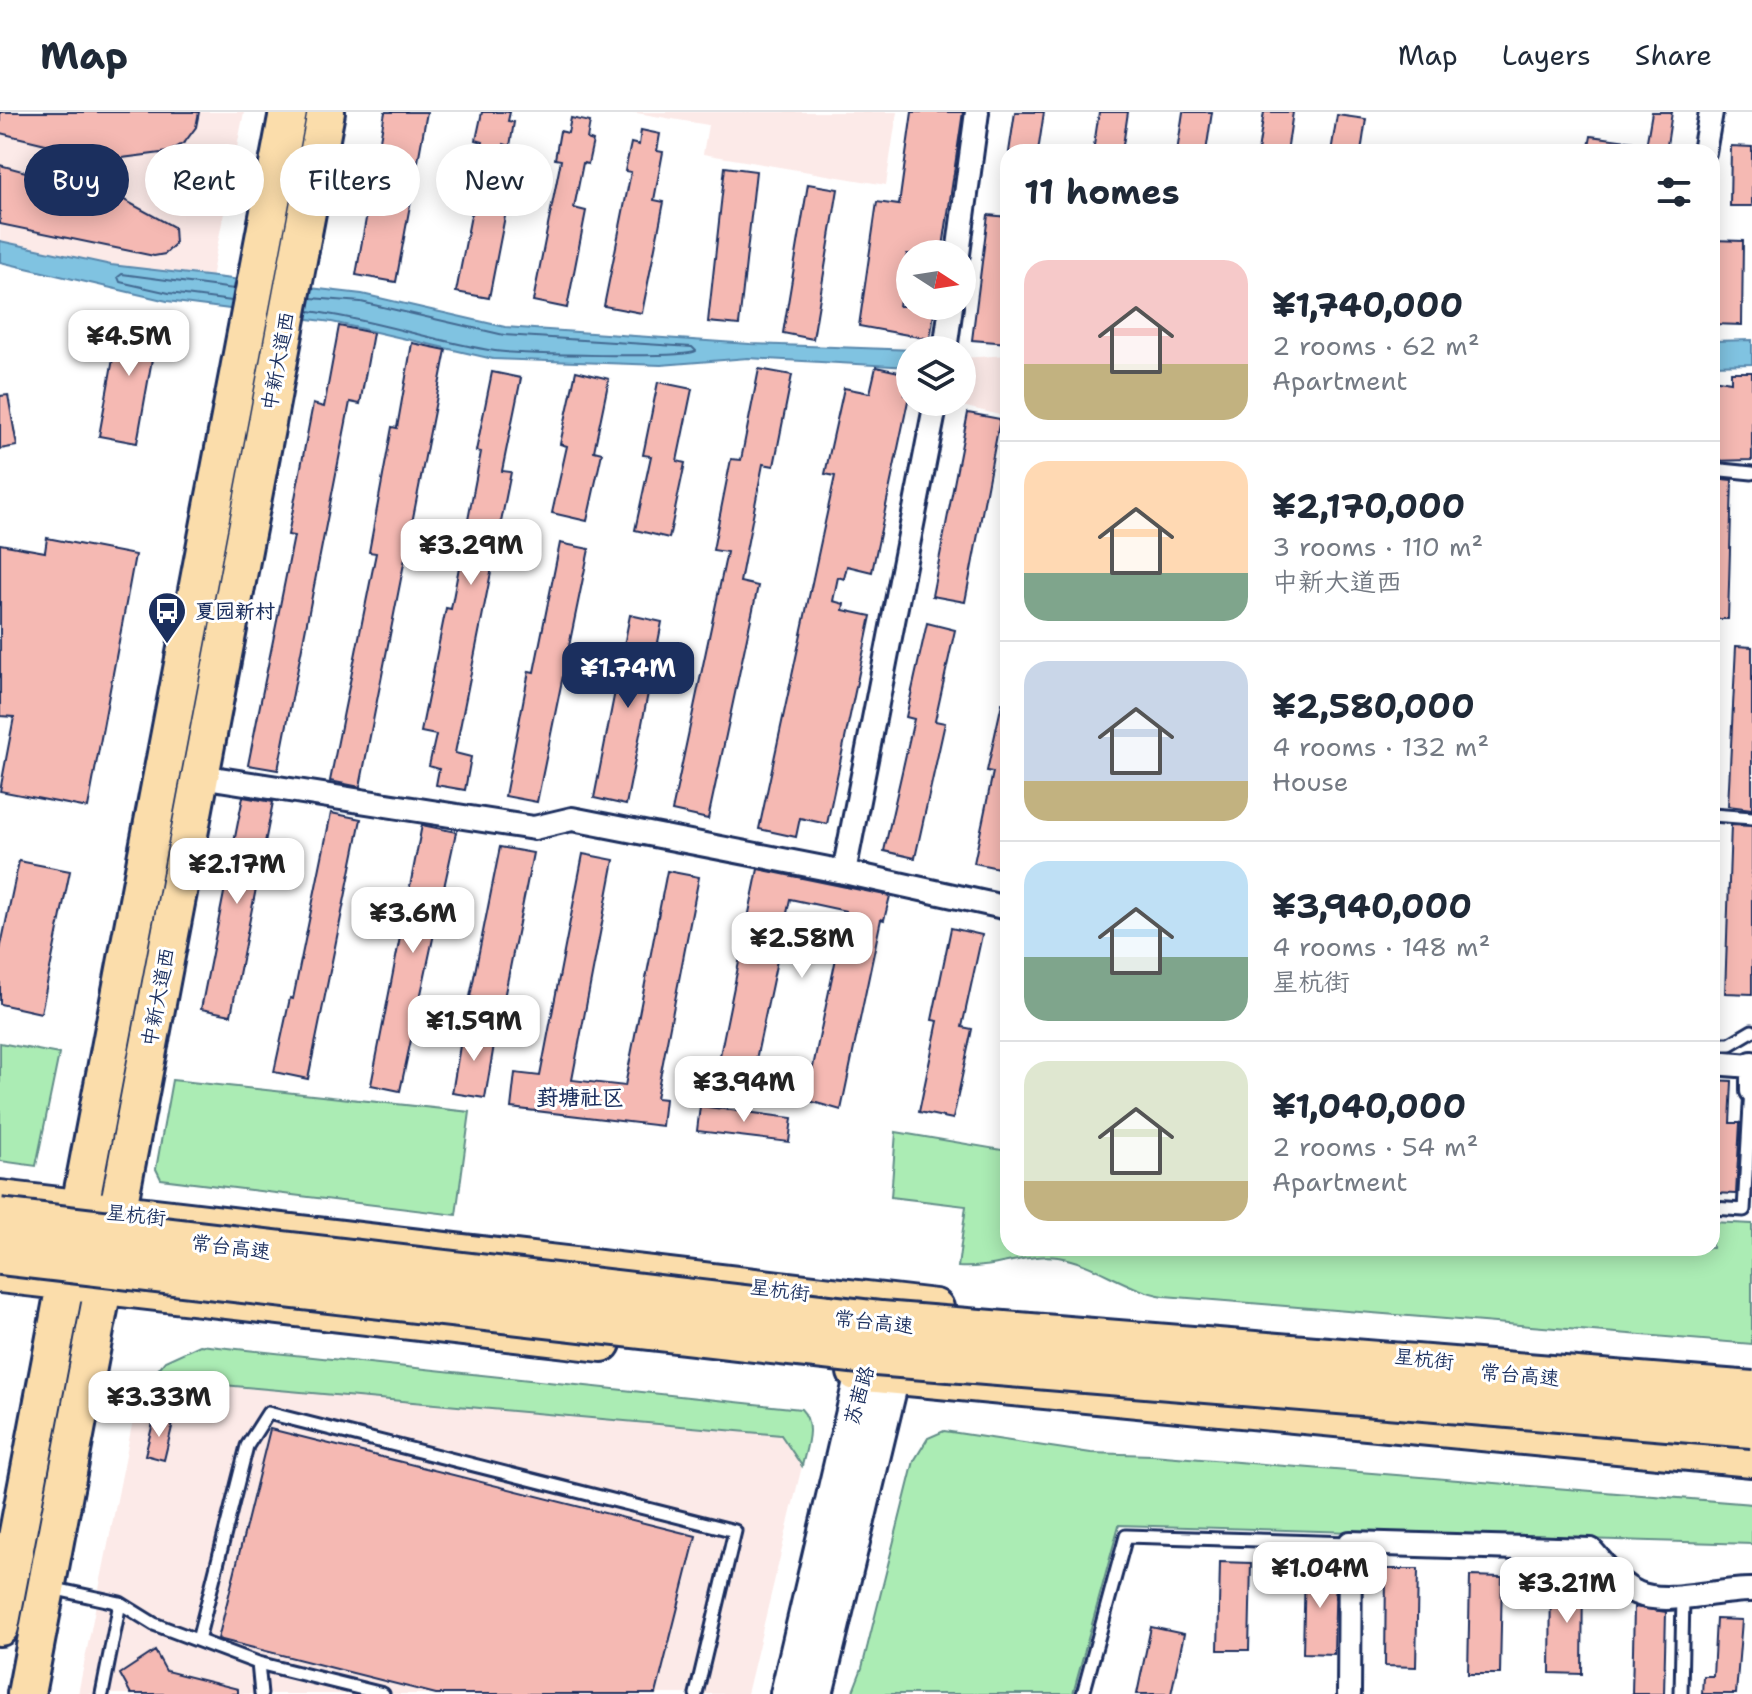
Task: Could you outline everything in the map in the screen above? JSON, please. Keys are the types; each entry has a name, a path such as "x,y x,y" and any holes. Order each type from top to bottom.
{"highway":[{"name":"常台高速","path":"0,1220 881,1323 1752,1392"},
{"name":"常台高速","path":"0,1253 876,1354 1752,1426"}],"main road":[{"name":"中新大道西","path":"0,1627 288,112"},
{"name":"中新大道西","path":"26,1694 326,112"},
{"path":"243,348 279,355"},
{"name":"星杭街","path":"0,1199 76,1226 117,1212 1287,1347 1752,1392"},
{"path":"0,1234 76,1226"},
{"path":"66,1282 111,1248 411,1284 458,1252"},
{"path":"0,1274 877,1374 1752,1458"},
{"name":"苏茜路","path":"787,1694 895,1303"},
{"name":"苏茜路","path":"816,1694 877,1374"}],"street":[{"path":"960,240 977,112"},
{"path":"1705,144 1711,112"},
{"path":"844,872 933,416"},
{"path":"200,776 534,828 572,819 1000,906"},
{"path":"1349,1694 1350,1543 1591,1550 1620,1582 1639,1594 1683,1597 1724,1589 1752,1590"}],"lane":[{"path":"1720,470 1752,473"},
{"path":"1720,816 1752,818"},
{"path":"1720,1208 1744,1210 1740,1068 1752,1031"},
{"path":"1720,1051 1740,1068"},
{"path":"198,1640 247,1446 268,1413 735,1531 696,1694"},
{"path":"1083,1694 1126,1536 1350,1543"},
{"path":"46,1587 120,1603 154,1624 258,1663 383,1694"},
{"path":"1681,1694 1683,1597"},
{"path":"102,1694 120,1603"},
{"path":"258,1663 261,1694"}],"shaded area":[{"path":"0,112 244,112 238,144 145,144 145,216 223,216 211,278 111,265 0,241"},
{"path":"631,112 897,112 886,185 703,154 708,125"},
{"path":"1000,356 1000,415 976,409 976,357"},
{"path":"168,1380 781,1435 802,1466 747,1694 78,1694 137,1400 144,1387"}],"green space":[{"path":"0,1043 59,1054 36,1166 0,1161"},
{"path":"172,1080 470,1112 456,1215 161,1179 156,1169"},
{"path":"896,1132 1000,1150 1000,1256 1047,1256 958,1267 966,1206 891,1197"},
{"path":"1720,1222 1752,1224 1752,1344 1164,1296 1058,1257 1047,1256 1720,1256"},
{"path":"200,1345 801,1409 806,1415 809,1436 802,1466 781,1435 168,1380 144,1387 165,1361"},
{"path":"944,1431 1091,1453 1152,1455 1752,1504 1752,1544 1119,1525 1073,1694 852,1694 862,1668 914,1461 928,1438"}],"water":[{"path":"0,241 111,265 362,294 505,327 750,344 896,349 896,366 748,358 661,365 493,359 332,322 167,301 0,262"},
{"path":"1752,340 1752,364 1720,365 1720,341"}],"building":[{"path":"0,112 199,112 196,127 185,142 145,144 145,155 129,157 129,144 46,144 0,133"},
{"path":"385,112 427,112 420,150 420,144 379,144"},
{"path":"482,112 510,112 508,121 514,122 510,144 483,144 476,140"},
{"path":"912,112 963,112 944,240 896,240 896,320 933,320 930,336 859,326 877,202 899,205"},
{"path":"1015,112 1044,112 1039,144 1010,144"},
{"path":"1099,112 1128,112 1123,144 1094,144"},
{"path":"1183,112 1212,112 1207,144 1178,144"},
{"path":"1264,112 1293,112 1288,144 1259,144"},
{"path":"1652,112 1672,112 1667,144 1646,144"},
{"path":"1337,115 1366,119 1362,144 1332,144"},
{"path":"571,118 590,122 587,139 593,141 588,164 583,163 574,208 586,211 567,308 533,301 550,216 553,216 561,160 555,159 560,131 568,133"},
{"path":"641,130 660,134 657,151 663,152 654,200 664,202 642,313 604,306 631,172 625,171 631,143 639,145"},
{"path":"1591,136 1642,143 1642,144 1590,144"},
{"path":"1731,146 1752,147 1752,206 1730,206"},
{"path":"0,165 24,172 24,216 129,216 129,203 145,211 145,216 154,216 174,227 175,244 165,254 154,256 0,224"},
{"path":"725,167 756,171 739,325 708,322"},
{"path":"808,184 838,189 813,339 783,333"},
{"path":"988,215 1000,216 1000,342 976,340 976,336 973,336"},
{"path":"366,216 408,216 396,282 356,275"},
{"path":"471,216 505,216 489,298 456,292"},
{"path":"1720,240 1743,241 1742,325 1720,324"},
{"path":"121,314 159,320 137,443 99,436"},
{"path":"339,326 373,333 360,404 350,402 278,770 248,765 294,536 288,535 313,404 324,407"},
{"path":"412,343 446,350 360,787 330,781 376,553 369,552 392,427 397,428"},
{"path":"876,367 896,371 896,416 905,416 872,572 847,566 844,579 838,577 833,601 844,604 843,610 871,616 827,824 800,818 796,837 759,829 835,476 825,474 844,388 870,393"},
{"path":"759,369 792,375 774,466 763,464 740,582 758,586 708,819 672,811 727,552 713,550 731,459 741,460"},
{"path":"576,371 609,379 594,451 602,453 587,521 552,513 567,446 560,444"},
{"path":"492,372 521,378 502,471 511,472 455,753 471,757 465,790 436,785 439,769 429,766 436,735 421,732 446,608 451,609 481,452 476,451"},
{"path":"1731,372 1752,372 1752,460 1720,461 1720,380 1731,382"},
{"path":"658,382 692,389 677,461 685,463 669,538 635,530 651,456 643,455"},
{"path":"8,395 17,446 0,449 0,396"},
{"path":"967,416 1000,419 965,602 932,596"},
{"path":"1720,479 1732,480 1728,619 1720,619"},
{"path":"47,538 135,555 88,808 0,791 14,717 0,716 0,544 45,552"},
{"path":"560,543 589,549 537,802 505,796 529,671 534,672"},
{"path":"630,615 662,622 626,805 594,798"},
{"path":"927,623 955,630 935,721 945,723 915,858 884,851 914,719 906,717"},
{"path":"1736,646 1752,647 1752,809 1728,806"},
{"path":"1000,712 1000,868 974,863 993,772 987,771"},
{"path":"243,797 273,802 231,1015 201,1009"},
{"path":"331,813 361,819 308,1079 274,1072 290,998 293,999"},
{"path":"422,825 456,832 400,1091 371,1085"},
{"path":"1731,825 1752,826 1752,994 1725,993"},
{"path":"500,847 533,853 503,1003 470,997"},
{"path":"583,854 614,860 572,1080 625,1086 667,871 699,877 656,1098 665,1099 662,1126 511,1108 515,1073 540,1076"},
{"path":"19,861 70,871 41,1013 0,1004 0,950"},
{"path":"758,869 890,896 884,920 881,919 841,1110 806,1100 846,911 790,899 750,1088 715,1080"},
{"path":"951,928 982,935 962,1027 972,1029 953,1119 919,1112 938,1021 932,1020"},
{"path":"463,1028 496,1033 485,1098 452,1093"},
{"path":"1720,1080 1732,1081 1730,1123 1740,1123 1736,1194 1720,1193"},
{"path":"700,1106 792,1118 789,1142 697,1131"},
{"path":"154,1419 173,1423 164,1460 145,1455"},
{"path":"270,1429 696,1536 656,1694 436,1694 218,1639"},
{"path":"1220,1562 1251,1563 1249,1650 1218,1650"},
{"path":"1305,1565 1336,1566 1334,1654 1303,1653"},
{"path":"1386,1569 1418,1569 1416,1667 1385,1666"},
{"path":"1470,1576 1502,1577 1500,1674 1468,1674"},
{"path":"1551,1576 1583,1576 1582,1674 1550,1673"},
{"path":"1634,1607 1666,1612 1664,1694 1632,1694"},
{"path":"1716,1619 1742,1620 1736,1694 1702,1694 1703,1676 1713,1676"},
{"path":"1151,1627 1184,1634 1171,1694 1137,1694"},
{"path":"155,1651 166,1671 238,1689 238,1694 131,1694 120,1674"}],"place":[{"name":"夏园新村","path":"167,645"}],"district":[{"name":"葑塘社区","path":"580,1097"}]}
